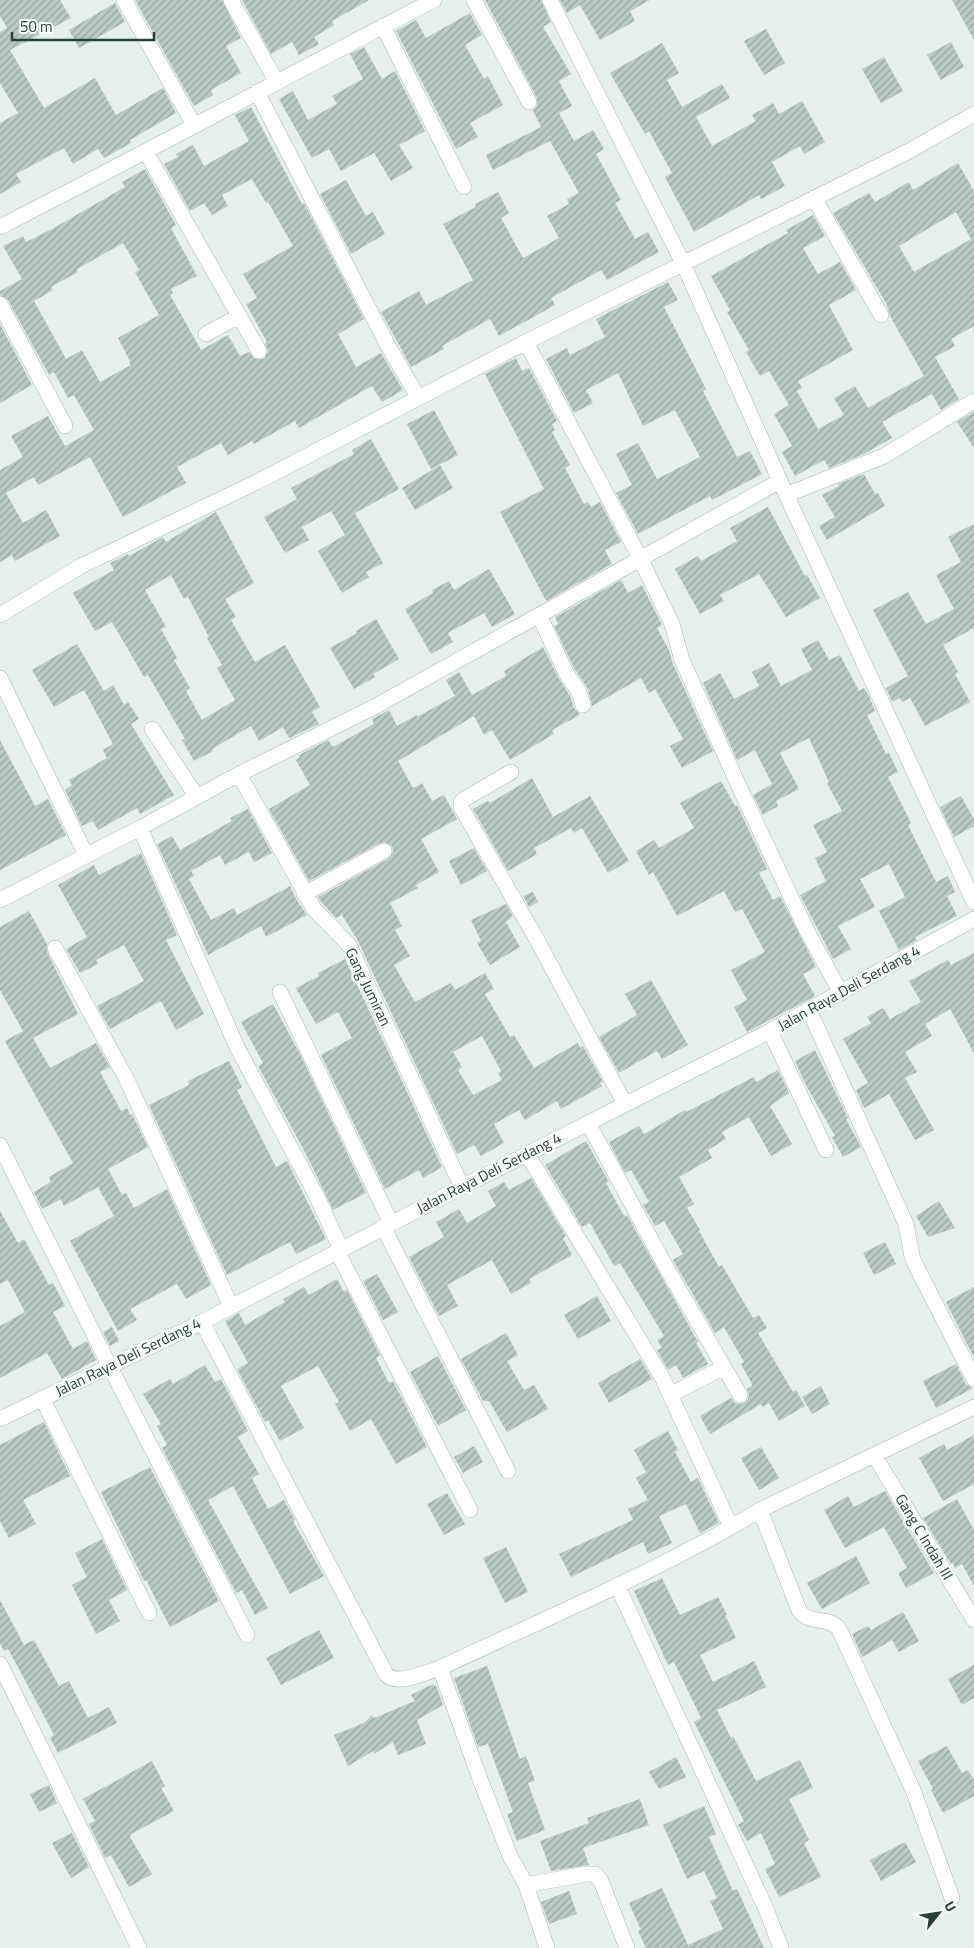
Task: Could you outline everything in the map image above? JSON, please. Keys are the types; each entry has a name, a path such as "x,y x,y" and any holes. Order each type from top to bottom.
{"street":[{"path":"124,0 194,125"},
{"path":"231,0 276,81"},
{"path":"0,227 434,0"},
{"path":"474,0 529,102"},
{"path":"550,0 683,263 783,488 974,902"},
{"path":"383,26 464,187"},
{"path":"257,92 387,344 418,397"},
{"path":"0,616 80,566 257,482 526,342 911,150 974,114"},
{"path":"146,152 259,351"},
{"path":"814,198 881,315"},
{"path":"0,304 65,426"},
{"path":"206,334 240,316"},
{"path":"526,342 640,558 672,624 686,668 742,793 807,930 841,993"},
{"path":"0,900 140,828 239,774 376,706 640,558 783,488 884,456 974,402"},
{"path":"540,614 566,673 579,692 583,705"},
{"path":"0,678 86,855"},
{"path":"152,729 196,797"},
{"path":"511,772 463,800 461,807 536,938 625,1104"},
{"name":"Gang Jumiran","path":"239,774 314,910 349,945 462,1187"},
{"path":"140,828 236,1047 316,1195 339,1250 470,1510"},
{"path":"304,894 384,851"},
{"name":"Jalan Raya Deli Serdang 4","path":"0,1419 202,1322 387,1225 770,1031 974,919"},
{"path":"55,948 126,1078 231,1306"},
{"path":"280,992 387,1225 508,1471"},
{"path":"809,1010 906,1224 912,1256 916,1266 974,1378"},
{"path":"770,1031 826,1150"},
{"path":"588,1123 666,1267 740,1395"},
{"path":"0,1145 110,1367 247,1635"},
{"path":"527,1154 662,1376 731,1527"},
{"path":"202,1322 386,1674 389,1678 398,1680 440,1668 617,1585 731,1527 760,1510 974,1407"},
{"path":"670,1395 724,1367"},
{"path":"42,1398 149,1613"},
{"name":"Gang C Indah III","path":"874,1455 974,1620"},
{"path":"760,1510 799,1610 806,1617 834,1623 839,1629 913,1790 952,1898"},
{"path":"617,1585 766,1909 781,1948"},
{"path":"0,1664 138,1948"},
{"path":"440,1668 510,1856 526,1885 547,1948"},
{"path":"526,1885 595,1874 602,1881 627,1948"}],"building":[{"path":"0,0 60,0 71,18 10,50 44,108 95,78 116,115 163,88 176,113 130,140 131,143 104,158 98,149 73,164 64,148 16,174 21,182 0,194 0,123 18,113 0,83 0,32 7,28 0,16"},
{"path":"135,0 222,0 241,38 226,46 241,73 211,90 213,95 194,106"},
{"path":"242,0 369,0 332,21 334,25 314,37 319,44 299,55 292,42 271,54"},
{"path":"485,0 541,0 551,22 543,27 571,74 559,81 572,106 559,113 574,141 593,130 604,149 596,154 621,200 615,203 635,239 648,232 659,252 607,280 601,270 551,298 555,305 499,336 490,319 442,346 444,349 411,367 381,312 419,291 426,305 473,280 443,224 476,207 475,204 498,192 509,213 501,218 523,258 559,238 547,216 569,204 567,199 579,193 550,141 493,170 486,155 541,127 533,111 537,106 537,98"},
{"path":"560,0 650,0 630,11 635,21 600,40 580,5 567,13"},
{"path":"952,0 974,0 974,40"},
{"path":"115,3 125,22 79,48 69,30"},
{"path":"470,13 482,35 465,45 484,79 488,76 503,105 470,123 478,137 456,149 396,31 416,20 426,38"},
{"path":"766,29 785,63 764,75 744,41"},
{"path":"951,42 964,67 941,80 927,55"},
{"path":"662,43 679,73 667,80 682,107 722,84 730,98 696,117 712,146 756,121 752,115 773,103 779,114 802,101 825,142 804,154 800,146 772,162 785,186 761,199 759,195 694,232 665,177 672,173 649,131 645,134 610,73"},
{"path":"364,47 382,79 395,71 425,131 399,145 413,168 391,181 374,153 341,171 329,149 312,158 279,99 293,91 308,120 337,104 332,96 363,79 350,54"},
{"path":"884,57 903,91 881,103 862,69"},
{"path":"251,107 302,204 304,203 364,319 338,334 356,367 381,353 403,390 382,402 372,386 299,428 295,421 254,444 252,441 228,455 221,443 177,467 186,483 123,517 90,457 38,485 34,477 6,493 23,523 46,510 60,536 15,561 12,555 0,562 0,470 23,457 11,436 48,416 65,446 94,430 74,395 68,398 54,372 49,375 8,300 0,295 0,291 22,279 3,246 23,236 26,242 54,228 125,187 122,182 145,169 176,225 171,228 197,276 171,289 173,293 170,295 201,350 228,335 240,356 249,352 255,359 264,359 268,352 265,343 267,342 246,304 257,298 243,274 293,246 268,202 266,203 252,179 222,195 228,206 212,215 204,203 190,211 164,164 178,157 176,154 193,145 204,166 249,141 235,115","holes":["123,243 139,270 135,272 159,315 118,338 131,365 100,382 82,350 66,359 34,301 53,290 51,287 78,272 77,269"]},
{"path":"958,163 974,191 974,326 951,339 955,346 935,357 959,399 941,410 932,394 882,422 892,438 862,455 829,468 824,460 795,476 782,452 792,446 774,414 789,405 769,371 760,376 746,352 749,350 727,312 730,310 711,276 788,233 786,230 813,215 825,236 803,248 818,274 840,262 856,290 829,305 853,350 798,381 802,388 797,391 818,429 844,415 834,398 855,386 868,408 924,376 890,316 887,305 833,213 869,193 875,202 909,182 913,190","holes":["956,212 971,239 914,272 899,246"]},
{"path":"346,180 366,216 373,212 385,234 351,254 320,194"},
{"path":"668,282 678,300 664,307 706,389 703,391 737,457 750,451 762,474 712,500 710,496 638,534 616,493 632,485 616,454 638,443 657,479 700,457 675,410 643,426 618,373 586,390 593,403 574,413 546,359 567,348 570,355 605,337 596,319"},
{"path":"0,324 32,385 0,403"},
{"path":"516,358 522,371 529,368 557,421 552,424 555,430 552,432 570,465 565,468 584,504 588,502 591,507 600,502 621,542 605,550 612,564 546,601 500,512 544,489 485,374"},
{"path":"434,410 458,455 431,469 407,424"},
{"path":"974,412 974,448 957,422"},
{"path":"371,439 399,489 355,513 383,563 366,572 369,577 342,593 318,551 345,535 331,511 302,527 309,540 285,553 264,517 297,499 291,488 354,454 352,450"},
{"path":"440,465 453,488 415,510 402,488"},
{"path":"864,474 875,494 878,493 885,506 827,540 819,526 835,517 822,495 839,486 838,484"},
{"path":"768,507 805,576 807,575 820,598 786,617 759,574 720,595 724,601 700,614 675,569 698,556 701,561 737,541 730,528"},
{"path":"216,512 254,583 225,599 236,617 231,620 255,662 285,645 320,707 312,712 319,724 289,738 283,727 259,741 251,726 194,761 182,740 185,739 148,675 144,677 112,622 95,631 73,593 114,570 110,563 128,554 129,556 163,537 166,542","holes":["171,575 184,599 188,597 209,637 207,638 222,665 217,668 235,700 202,720 186,691 190,688 174,660 177,658 161,629 166,627 145,590"]},
{"path":"974,524 974,628 943,645 958,672 955,674 970,702 925,726 910,698 902,702 900,698 892,702 886,688 908,676 873,610 908,592 926,624 954,609 936,575 961,562 948,537"},
{"path":"489,569 515,614 492,627 484,613 448,633 453,642 431,654 405,609 433,593 432,590 449,581 454,590"},
{"path":"621,580 628,593 642,585 662,625 657,628 669,650 673,664 713,751 682,768 670,746 683,739 655,689 649,693 641,678 592,706 588,689 574,668 554,626 558,624 555,617"},
{"path":"376,619 399,659 373,674 375,677 354,689 330,648 357,633 356,631"},
{"path":"818,640 829,660 840,655 859,691 864,688 869,696 875,711 867,715 886,754 889,753 898,772 888,777 911,823 908,825 936,882 948,876 955,892 947,896 957,916 915,937 917,940 899,950 879,911 905,897 889,864 860,879 875,907 838,926 851,949 833,959 800,895 826,881 815,858 827,852 813,825 842,811 827,783 829,782 809,738 780,753 799,789 776,801 778,806 763,815 753,795 772,784 755,750 737,760 703,683 720,673 734,699 759,686 752,672 769,663 781,686 812,670 801,649"},
{"path":"77,644 104,691 113,685 124,705 128,702 139,719 131,724 174,795 140,814 137,808 98,830 93,821 82,826 65,790 72,785 69,780 107,758 103,750 113,744 84,690 54,707 32,670"},
{"path":"543,647 570,696 574,708 580,714 552,730 554,734 510,760 492,730 484,735 474,716 398,761 413,788 422,783 432,801 444,795 457,819 421,839 439,872 416,885 418,888 390,903 402,926 395,930 410,956 394,965 415,1002 451,983 455,990 485,973 494,989 485,994 510,1037 514,1035 534,1068 578,1043 580,1048 583,1046 603,1082 600,1083 602,1086 561,1109 557,1101 525,1120 519,1110 494,1124 504,1143 481,1156 474,1145 457,1154 358,941 342,915 336,918 318,897 388,859 393,852 392,846 385,842 380,843 309,881 269,809 310,785 296,760 300,757 299,755 328,740 333,747 374,724 372,719 389,710 397,726 417,715 417,717 455,696 446,680 459,672 472,695 506,676 504,671","holes":["482,1036 501,1071 498,1073 502,1080 473,1095 458,1070 462,1067 453,1052"]},
{"path":"0,740 35,806 48,799 66,835 0,870"},
{"path":"532,778 553,817 590,796 629,861 608,873 582,828 574,833 571,828 534,848 537,854 508,871 473,809 488,801 490,803"},
{"path":"721,781 735,806 737,805 767,869 759,873 773,900 780,896 816,967 803,974 815,996 747,1032 734,1007 747,1000 731,970 765,952 742,909 735,912 724,891 677,916 653,872 649,875 636,851 654,840 659,848 694,828 680,803"},
{"path":"961,796 974,819 974,826 954,837 940,807"},
{"path":"248,809 272,853 254,862 249,852 225,865 220,855 191,871 194,876 189,879 211,920 234,908 237,915 290,886 307,915 266,937 261,926 208,955 157,844 172,836 180,850 232,821 230,818"},
{"path":"474,848 487,871 461,885 449,861"},
{"path":"141,853 177,935 166,940 204,1014 176,1030 161,1001 110,1029 97,1006 144,981 124,945 96,960 98,964 80,973 66,949 87,937 58,885 94,865 99,875"},
{"path":"533,892 538,902 529,907 523,896"},
{"path":"506,904 513,916 506,922 520,947 490,965 477,943 481,941 471,920"},
{"path":"29,911 47,944 47,952 78,1014 33,1038 50,1068 96,1043 110,1067 100,1072 121,1111 127,1108 130,1115 132,1114 148,1147 108,1169 122,1195 126,1193 134,1208 167,1189 211,1285 186,1299 177,1284 130,1309 137,1320 118,1331 70,1241 114,1216 98,1187 64,1206 61,1199 42,1209 34,1192 51,1182 49,1177 73,1163 5,1041 23,1031 0,990 0,927"},
{"path":"974,953 974,1053 950,1009 925,1024 932,1036 905,1052 917,1072 905,1078 934,1130 915,1140 889,1094 864,1108 856,1090 868,1083 843,1039 871,1023 867,1017 883,1008 890,1019 921,1002 909,981 948,960 951,965"},
{"path":"345,959 442,1167 423,1178 419,1170 385,1189 321,1055 352,1038 338,1012 316,1024 296,988 319,976 318,973"},
{"path":"651,980 688,1045 662,1059 657,1051 619,1073 599,1037 637,1015 625,994"},
{"path":"273,1004 300,1054 366,1193 333,1210 305,1152 258,1066 263,1063 241,1022"},
{"path":"815,1050 848,1118 846,1119 861,1147 843,1157 832,1137 835,1136 807,1087 795,1061"},
{"path":"229,1061 242,1087 237,1090 276,1167 287,1161 326,1239 296,1254 290,1242 227,1275 149,1105 189,1085 188,1081"},
{"path":"778,1070 789,1093 770,1106 792,1144 771,1156 749,1117 722,1132 726,1139 708,1150 712,1158 679,1177 694,1204 687,1208 699,1231 719,1267 722,1265 753,1318 759,1315 767,1328 758,1333 793,1392 796,1390 805,1406 779,1421 769,1403 763,1407 761,1404 710,1434 700,1416 731,1398 735,1403 744,1403 749,1395 747,1389 752,1384 741,1364 744,1362 724,1327 715,1333 673,1260 683,1254 664,1221 655,1226 643,1205 649,1202 631,1170 625,1173 609,1142 639,1126 644,1134 685,1110 686,1112 754,1077 756,1082"},
{"path":"586,1141 609,1182 606,1183 624,1216 627,1215 698,1342 696,1343 708,1364 683,1378 676,1365 668,1370 657,1350 662,1348 657,1340 664,1336 620,1263 614,1266 590,1223 582,1227 545,1165"},
{"path":"531,1178 566,1236 563,1238 572,1255 529,1279 531,1283 511,1294 492,1260 447,1285 458,1306 439,1316 409,1257 444,1237 436,1222 459,1209 467,1223 496,1206 488,1191 504,1182 509,1190"},
{"path":"939,1201 955,1228 928,1237 916,1216"},
{"path":"0,1211 18,1243 24,1239 49,1285 53,1283 65,1306 53,1312 73,1349 87,1341 96,1360 62,1379 47,1353 0,1378 0,1326 25,1312 8,1280 0,1284"},
{"path":"885,1242 896,1264 874,1275 863,1253"},
{"path":"377,1274 398,1312 383,1320 363,1281"},
{"path":"337,1279 344,1292 347,1290 380,1355 376,1358 389,1383 393,1381 427,1447 396,1464 371,1419 350,1431 335,1404 339,1402 318,1366 281,1386 304,1428 280,1441 268,1420 265,1422 237,1369 248,1363 225,1321 239,1313 245,1325 285,1302 283,1299 304,1287 309,1295"},
{"path":"974,1287 974,1358 946,1302"},
{"path":"597,1296 611,1321 578,1339 564,1315"},
{"path":"112,1327 119,1341 110,1346 103,1332"},
{"path":"506,1333 518,1355 507,1361 524,1390 534,1385 548,1409 507,1432 489,1401 483,1401 461,1359"},
{"path":"438,1356 466,1410 438,1426 410,1372"},
{"path":"640,1359 652,1379 609,1403 598,1383"},
{"path":"956,1364 966,1384 973,1388 936,1408 923,1381"},
{"path":"205,1365 215,1382 221,1379 248,1431 238,1437 259,1474 252,1478 268,1509 284,1500 295,1520 293,1521 324,1576 290,1594 233,1486 208,1500 268,1608 255,1615 242,1590 236,1593 162,1448 167,1445 157,1426 161,1424 143,1394 170,1379 173,1384"},
{"path":"821,1386 830,1404 812,1414 802,1397"},
{"path":"44,1422 70,1476 23,1500 36,1524 9,1538 0,1521 0,1445"},
{"path":"668,1431 678,1450 675,1452 691,1482 698,1478 719,1523 700,1533 686,1504 659,1516 672,1543 648,1554 643,1542 571,1577 559,1554 633,1520 628,1509 648,1500 636,1478 646,1472 634,1450"},
{"path":"974,1435 974,1484 943,1501 919,1458 944,1444 947,1450"},
{"path":"474,1446 483,1462 463,1473 454,1457"},
{"path":"761,1447 779,1478 759,1490 741,1458"},
{"path":"150,1467 219,1601 170,1627 146,1580 144,1581 101,1492"},
{"path":"885,1491 934,1573 906,1588 898,1573 907,1568 884,1527 845,1548 824,1510 848,1496 854,1507"},
{"path":"447,1493 465,1524 444,1535 427,1504"},
{"path":"957,1499 974,1530 974,1586 962,1564 955,1568 953,1563 951,1564 923,1518"},
{"path":"102,1539 127,1590 109,1600 120,1621 96,1634 72,1585 87,1577 75,1553"},
{"path":"506,1547 528,1592 505,1603 483,1558"},
{"path":"856,1556 870,1583 822,1609 807,1583"},
{"path":"662,1578 680,1615 718,1597 727,1615 725,1615 736,1638 700,1655 713,1682 754,1661 766,1687 717,1710 731,1738 733,1736 756,1781 800,1760 813,1788 789,1799 809,1840 804,1843 821,1877 779,1897 765,1869 775,1864 761,1833 747,1841 738,1825 744,1821 694,1722 701,1718 674,1662 668,1665 634,1591"},
{"path":"0,1600 24,1645 34,1640 59,1686 69,1681 88,1718 109,1707 117,1723 58,1753 50,1738 54,1735 8,1649 4,1651 0,1643"},
{"path":"903,1612 919,1641 899,1652 892,1640 862,1657 852,1634 868,1626 871,1630"},
{"path":"319,1630 334,1658 281,1685 266,1658"},
{"path":"974,1665 974,1698 962,1705 948,1679"},
{"path":"487,1666 520,1759 526,1756 535,1781 528,1783 545,1830 517,1841 507,1814 513,1812 488,1744 478,1747 454,1678"},
{"path":"433,1684 434,1686 436,1685 443,1705 417,1720 426,1744 398,1755 393,1742 374,1754 373,1751 348,1766 334,1735 364,1723 372,1715 374,1718 415,1701 411,1695"},
{"path":"947,1746 962,1773 968,1770 974,1780 974,1796 943,1813 918,1761"},
{"path":"676,1757 686,1777 659,1789 649,1772"},
{"path":"152,1761 165,1786 161,1788 174,1811 131,1834 130,1837 152,1874 129,1887 111,1855 105,1858 89,1824 95,1821 83,1799"},
{"path":"49,1785 57,1803 39,1812 30,1794"},
{"path":"640,1799 649,1825 583,1848 589,1865 551,1871 540,1841 589,1823 587,1818"},
{"path":"704,1806 716,1834 709,1837 733,1891 737,1889 764,1948 646,1948 638,1931 641,1930 629,1903 662,1888 688,1945 723,1929 710,1901 717,1898 704,1871 687,1879 663,1825"},
{"path":"72,1833 89,1867 71,1878 52,1843"},
{"path":"905,1842 916,1862 881,1881 870,1860"},
{"path":"569,1891 577,1914 549,1924 541,1902"}]}
